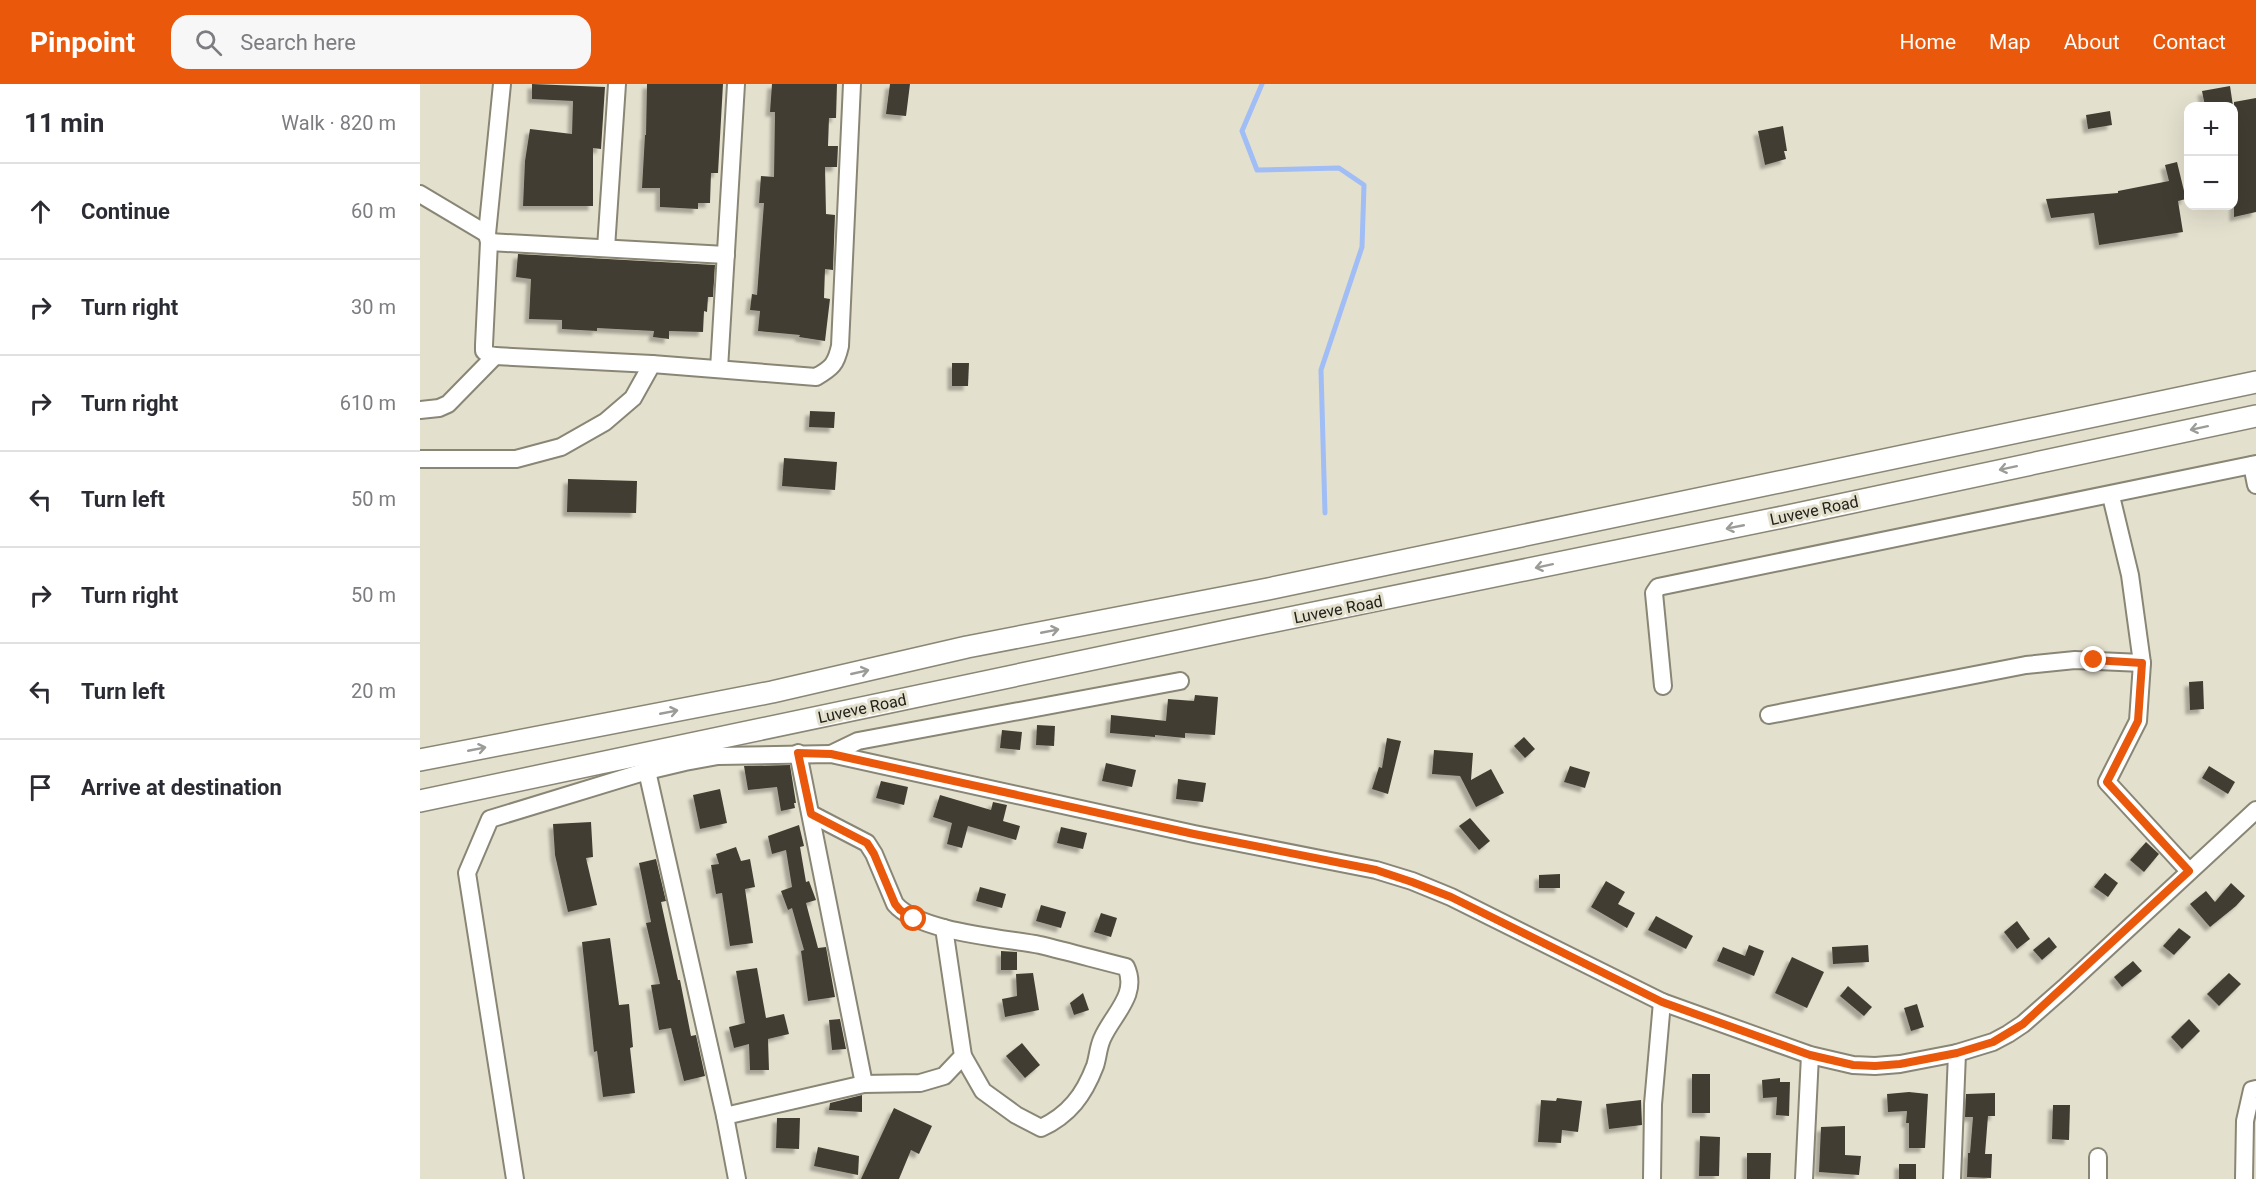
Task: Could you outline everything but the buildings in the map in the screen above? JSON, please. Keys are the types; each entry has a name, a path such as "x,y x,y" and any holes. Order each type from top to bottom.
{"street":[{"path":"502,84 488,238 484,351 495,356 652,364 816,377 828,370 837,360 840,346 852,84"},
{"path":"606,248 617,84"},
{"path":"719,369 736,84"},
{"path":"420,194 488,238 726,255"},
{"path":"420,410 439,408 448,404 495,356"},
{"path":"420,459 516,459 561,447 605,422 633,398 652,364"},
{"name":"Luveve Road","path":"420,760 772,692 967,647 1279,586 2256,382"},
{"name":"Luveve Road","path":"420,801 2256,416"},
{"path":"1663,686 1654,593 1658,588 2254,465 2256,485"},
{"path":"2110,496 2130,575 2142,663 2138,721 2107,782 2189,871"},
{"path":"1769,715 2026,664 2075,660 2142,663"},
{"path":"831,754 858,741 1180,681"},
{"path":"798,753 864,1084"},
{"path":"515,1179 468,873 490,819 647,771 718,756 831,754 1183,832 1376,870 1451,897 1662,1002 1810,1055 1853,1065 1875,1066 1900,1064 1957,1053 1993,1042 2023,1024 2256,810"},
{"path":"647,771 725,1116 737,1179"},
{"path":"811,814 867,843 895,904 914,919 944,928 1041,946 1126,967 1131,977 1128,993 1103,1037 1086,1089 1065,1114 1052,1123 1041,1128 1030,1124 983,1090 963,1056 944,928"},
{"path":"1652,1179 1653,1104 1662,1002"},
{"path":"1952,1179 1957,1053"},
{"path":"1804,1179 1810,1055"},
{"path":"725,1116 864,1084 920,1083 944,1076 963,1056"},
{"path":"2244,1179 2244,1121 2252,1090 2256,1089"},
{"path":"2098,1157 2098,1179"}],"waterway":[{"path":"1262,84 1242,131 1257,170 1339,168 1364,185 1362,247 1321,370 1325,513"}],"route":[{"path":"914,919 906,915 895,904 867,843 811,814 798,753 831,754 1194,834 1376,870 1451,897 1662,1002 1810,1055 1853,1065 1875,1066 1900,1064 1957,1053 1993,1042 2023,1024 2189,871 2107,782 2138,721 2142,663 2094,660"}]}
